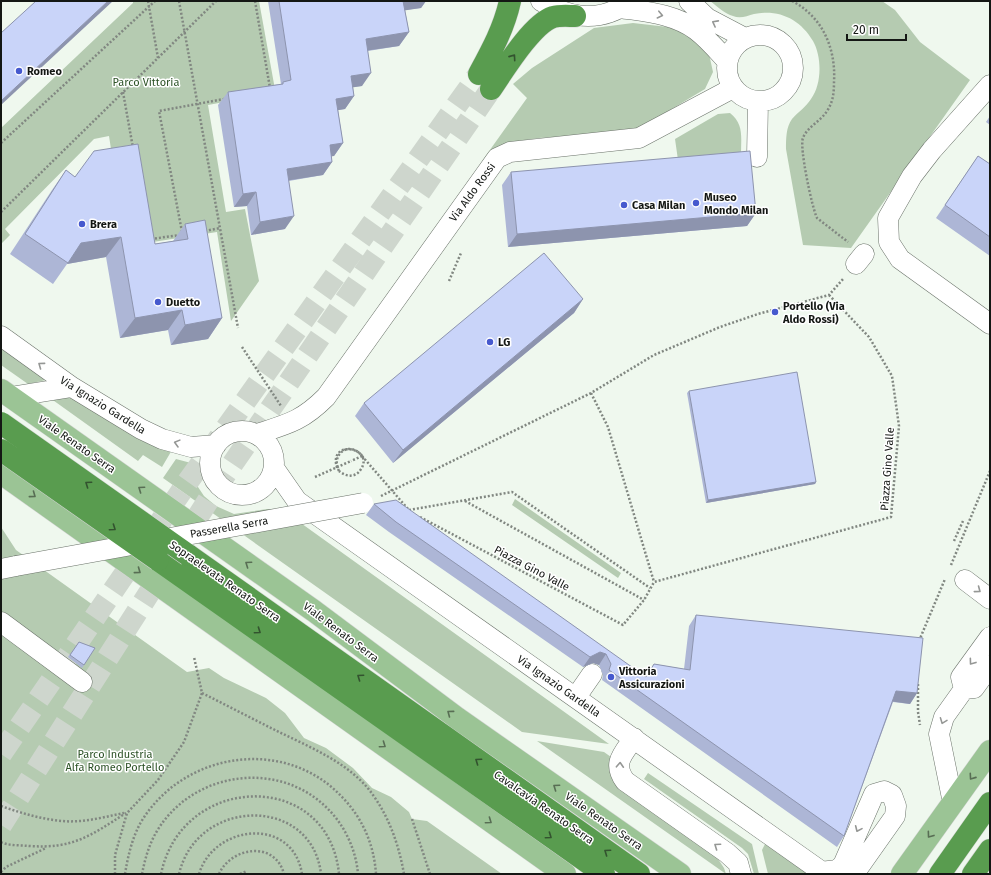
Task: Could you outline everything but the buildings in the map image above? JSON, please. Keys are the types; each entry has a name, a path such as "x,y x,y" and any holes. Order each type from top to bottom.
{"highway":[{"path":"510,1 507,18 496,43 485,82 515,54 540,25 554,17 575,16"},
{"name":"Sopraelevata Renato Serra","path":"1,423 188,555 443,749"},
{"name":"Sopraelevata Renato Serra","path":"1,450 158,560 443,749"},
{"name":"Cavalcavia Renato Serra","path":"443,749 604,874"},
{"name":"Cavalcavia Renato Serra","path":"443,749 639,874"},
{"path":"940,874 990,803"},
{"path":"973,874 990,850"}],"main road":[{"name":"Viale Renato Serra","path":"6,394 314,611 457,718 680,874"},
{"path":"1,472 565,874"},
{"path":"188,555 314,611 443,749"},
{"path":"158,560 283,674 443,749"},
{"path":"902,874 990,751"}],"street":[{"path":"541,1 557,11 575,16 599,16 626,5 681,21 704,37 727,61"},
{"path":"689,1 707,18 745,38"},
{"path":"755,35 767,35 777,39 786,46 794,67 792,78 787,88 779,96 758,102 748,100 733,88 728,79 727,61 731,51 745,38 755,35"},
{"path":"990,85 932,150 912,176 888,218 889,242 900,260 990,324"},
{"name":"Via Aldo Rossi","path":"257,434 289,416 314,409 335,386 497,158 510,152 639,138 733,88"},
{"path":"757,157 758,102"},
{"name":"Via Ignazio Gardella","path":"1,336 72,387 141,429 162,439 191,447 216,445 211,456 210,465 213,476 220,486 236,494 250,494 256,492 297,502 576,697 823,873 837,870 843,865 874,794 884,791 889,792 894,799 895,816 854,874"},
{"path":"6,394 72,387"},
{"name":"Via Aldo Rossi","path":"274,462 289,416"},
{"path":"216,445 224,436 234,432 246,430 257,434"},
{"name":"Via Ignazio Gardella","path":"257,434 268,444 274,462 297,502"},
{"path":"256,492 268,482 274,462"},
{"name":"Passerella Serra","path":"9,568 363,503"},
{"path":"990,582 968,574 990,599"},
{"path":"1,622 82,682"},
{"path":"964,689 961,677 990,637"},
{"path":"953,803 939,734 944,717 964,689 974,688 990,666"},
{"path":"576,697 592,674"},
{"path":"634,738 620,757 619,773 625,781 727,853 738,863 741,874"}],"path":[{"path":"148,1 158,58"},
{"path":"1,143 155,1"},
{"path":"179,1 238,328"},
{"path":"1,212 216,1"},
{"path":"255,1 271,91 264,92"},
{"path":"363,503 392,492 591,393 654,355 720,327 758,314 829,295 860,259 817,218 815,214 801,145 807,131 817,124 827,111 833,96 834,60 825,33 818,22 802,6 792,1"},
{"path":"123,92 134,154"},
{"path":"182,234 159,111 227,99"},
{"path":"197,232 220,228"},
{"path":"148,240 190,233"},
{"path":"450,281 461,253"},
{"name":"Piazza Gino Valle","path":"362,456 409,510 624,625 644,600 654,582 891,517 899,426 892,376 869,337 829,295"},
{"path":"242,347 289,416"},
{"path":"591,393 608,427 654,582"},
{"path":"315,477 336,468 352,461 362,456 356,450 351,448 347,449 339,454 337,458 336,462 339,471 347,476 356,475 362,469 364,460 355,450 351,448 346,448 338,454 336,458 336,468"},
{"path":"949,569 990,471"},
{"path":"409,510 512,492 650,588"},
{"path":"465,500 644,600"},
{"path":"954,541 963,521"},
{"path":"919,642 946,576"},
{"path":"1,842 47,847 65,845 92,834 127,813 158,780 184,742 202,693 194,657"},
{"path":"918,681 918,712 921,727"},
{"path":"202,693 325,754 353,774 372,794 387,818 399,850 404,874"},
{"path":"125,874 131,843 141,823 155,804 171,788 189,775 209,766 228,761 259,759 279,761 301,768 322,779 340,794 355,812 367,834 374,856 376,874"},
{"path":"142,874 151,843 157,831 176,808 198,792 220,782 256,777 268,778 294,785 308,792 323,803 334,815 344,830 354,852 358,874"},
{"path":"161,874 166,855 174,841 183,827 194,817 218,802 238,797 255,796 272,798 290,804 317,823 328,838 335,852 339,874"},
{"path":"1,806 27,815 63,821 92,819 127,813"},
{"path":"115,874 115,855 127,813"},
{"path":"179,874 189,850 206,831 230,818 250,815 273,818 283,822 302,834 314,851 321,874"},
{"path":"412,819 430,874"},
{"path":"199,874 208,856 221,844 235,836 257,833 273,837 287,846 297,859 302,874"},
{"path":"1,872 6,867 47,847"},
{"path":"218,874 224,864 235,855 252,850 271,856 281,866 284,874"},
{"path":"240,874 247,871 245,874"}],"green space":[{"name":"Parco Vittoria","path":"133,1 259,1 276,95 251,97 208,105 226,212 245,209 259,281 231,321 217,232 140,244 111,149 109,136 94,139 5,229 10,235 1,244 1,128 133,3"},
{"path":"710,1 882,1 895,10 920,42 970,80 851,248 803,245 786,149 786,141 787,129 790,122 794,116 809,102 815,93 817,86 820,70 818,55 813,41 802,27 788,17 772,13 763,13 736,17 724,12"},
{"path":"633,23 668,27 688,35 709,54 713,72 705,89 640,128 625,132 539,138 505,143 482,161 527,98 513,84 532,68 594,28"},
{"path":"730,113 740,126 741,155 678,160 675,139 718,114"},
{"path":"1,348 46,380 28,384 1,365"},
{"path":"66,395 149,444 172,450 162,467 143,455 138,461 50,398"},
{"path":"176,459 191,463 196,484 204,496 216,506 234,514 267,509 284,511 609,744 522,732 163,478"},
{"path":"515,499 621,573 618,578 512,505"},
{"name":"Parco Industria Alfa Romeo Portello","path":"1,527 16,550 187,672 209,668 224,678 266,698 285,713 304,738 326,748 353,768 372,788 391,797 409,812 412,819 427,821 502,874 1,874"},
{"path":"537,741 604,752 611,757 611,773 618,786 716,856 726,874"},
{"path":"648,773 752,844 759,874 754,874 748,854 742,848 644,779"},
{"path":"765,844 808,874 768,874 762,850"}],"tunnel":[{"path":"1,754 187,483 479,74"},
{"path":"1,825 218,485 491,89"}],"place":[{"name":"Romeo","path":"19,71"},
{"name":"Museo Mondo Milan","path":"696,203"},
{"name":"Casa Milan","path":"624,205"},
{"name":"Brera","path":"82,224"},
{"name":"Duetto","path":"158,302"},
{"name":"Portello (Via Aldo Rossi)","path":"775,312"},
{"name":"LG","path":"490,342"},
{"name":"Vittoria Assicurazioni","path":"611,677"}]}
